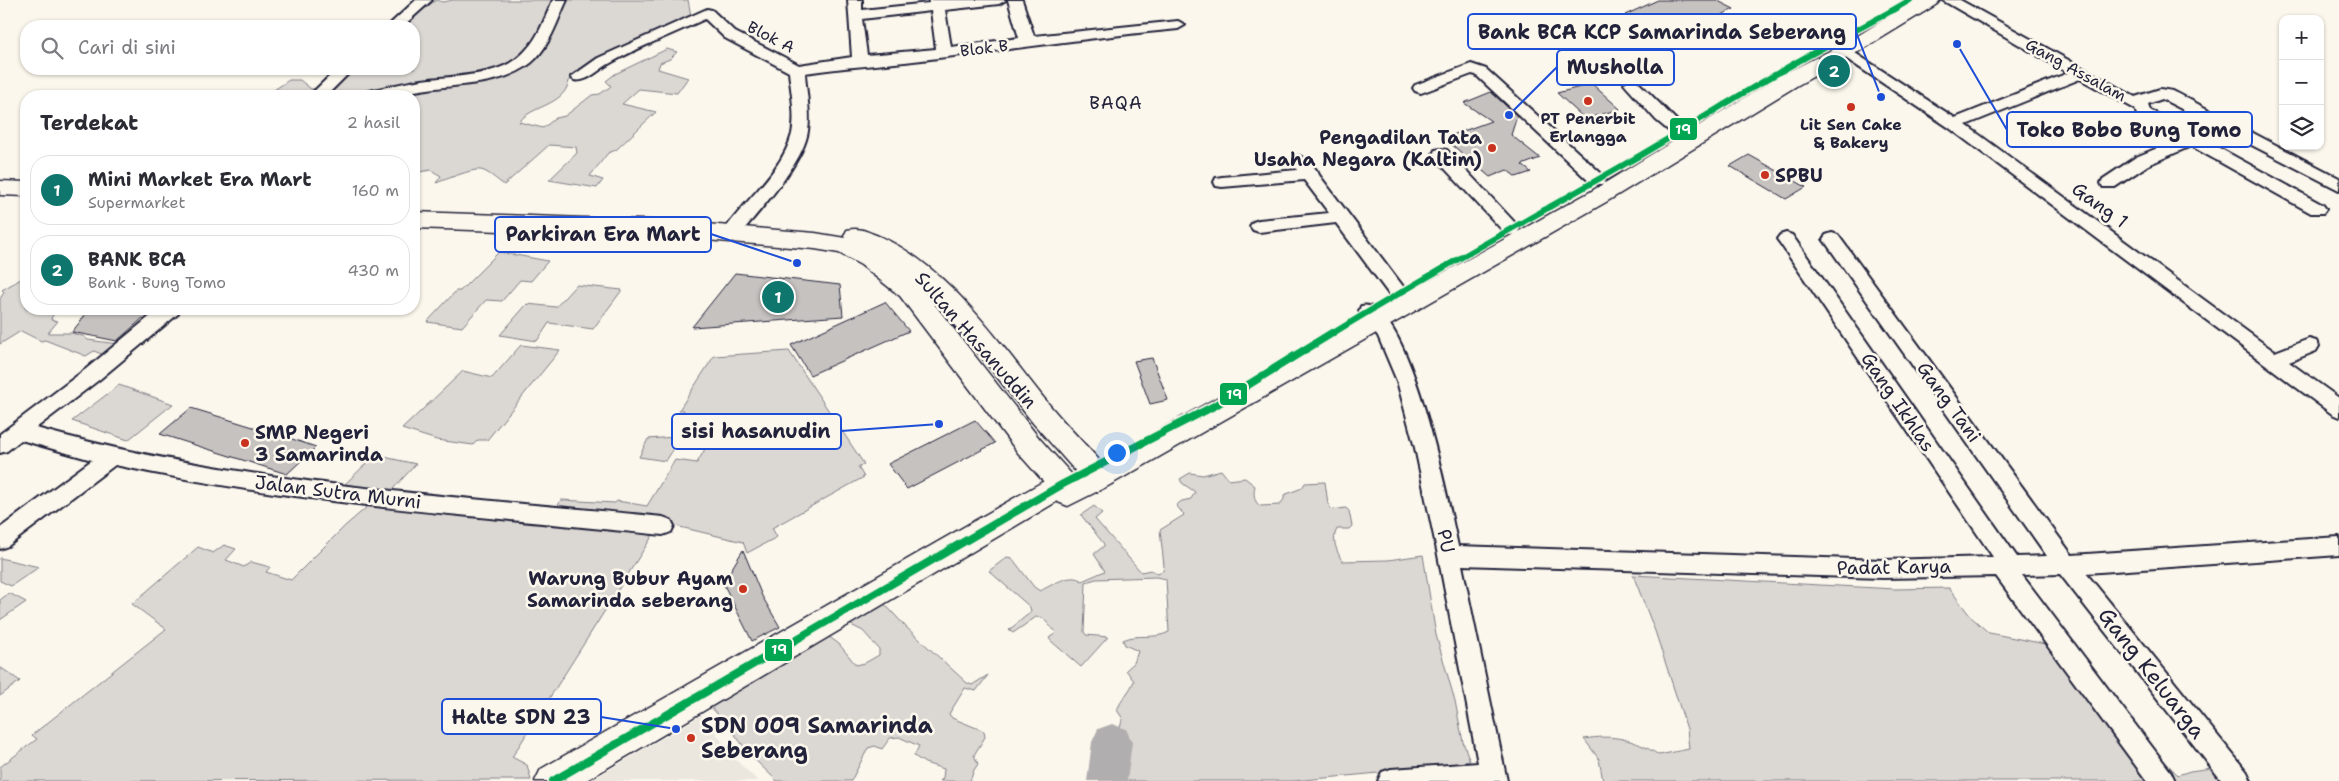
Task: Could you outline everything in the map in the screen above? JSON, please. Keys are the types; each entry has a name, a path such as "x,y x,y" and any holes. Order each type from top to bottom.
{"main road":[{"path":"553,781 1032,503 1095,474 1640,163 1790,80 1836,47 1910,0"},
{"path":"1372,316 1398,293 1598,180 1640,163 1680,132 1836,47 1882,30 1930,0"},
{"path":"0,188 20,189"},
{"path":"0,199 20,200"},
{"name":"Sultan Hasanuddin","path":"420,208 735,229 845,246 870,259 909,290 1030,446 1066,489"},
{"name":"Sultan Hasanuddin","path":"420,220 669,229 826,230 859,237 894,252 931,282 1057,433 1095,474"},
{"path":"945,335 969,326"},
{"path":"1030,446 1057,433"}],"street":[{"path":"402,20 425,0"},
{"path":"396,90 492,75 514,66 525,59 533,50 560,0"},
{"path":"864,61 855,7 999,0"},
{"path":"1015,0 1028,42"},
{"name":"Gang Assalam","path":"1949,0 2134,102 2160,94 2167,94 2339,185"},
{"path":"936,3 944,52"},
{"name":"Blok A","path":"579,76 627,49 707,14 730,35 750,48 797,70"},
{"name":"Blok B","path":"797,70 1100,32 1178,25"},
{"name":"Gang 1","path":"1836,47 1954,124 2339,409"},
{"path":"1421,88 1471,69 1476,70 1598,180"},
{"path":"735,229 786,161 796,144 800,132 797,70"},
{"path":"1954,124 2081,73"},
{"path":"324,90 341,75"},
{"path":"1632,84 1662,118 1680,132"},
{"path":"2134,102 2142,107 2144,112 2191,140 2317,209"},
{"path":"2109,184 2142,162 2191,140"},
{"path":"1441,154 1511,229"},
{"path":"1222,182 1305,167 1340,217 1398,293"},
{"path":"1259,226 1340,217"},
{"name":"Gang Ikhlas","path":"1786,239 2005,564 2162,781"},
{"name":"Gang Tani","path":"1832,239 2066,564"},
{"path":"5,440 94,374 164,315"},
{"name":"PU","path":"1372,316 1386,333 1407,381 1425,448 1449,555 1494,778"},
{"path":"2274,360 2309,346"},
{"name":"Jalan Sutra Murni","path":"5,440 61,445 199,474 266,485 662,526"},
{"path":"0,540 112,456"},
{"name":"Padat Karya","path":"1449,555 1883,569 2005,564 2066,564 2339,546"},
{"name":"Gang Keluarga","path":"2066,564 2238,781"},
{"path":"1391,781 1494,778"}],"shaded area":[{"path":"436,0 443,2 453,0 688,0 691,16 666,30 598,59 569,81 561,96 525,116 519,122 543,128 556,118 565,116 592,95 600,94 611,86 606,81 615,74 667,49 677,52 670,59 660,63 658,69 688,78 677,93 639,89 622,104 656,112 616,150 608,153 590,176 603,180 597,188 549,180 577,153 576,147 549,145 504,185 490,174 481,170 466,172 436,183 441,176 431,170 420,172 420,90 274,90 289,80 300,80 311,89 320,88 325,78 331,75 420,75 420,20 410,20"},
{"path":"499,252 548,261 531,281 520,280 502,301 486,300 462,327 427,322 456,291 460,291"},
{"path":"20,280 20,315 53,315 51,320 58,321 48,333 71,333 83,336 88,340 118,344 106,356 94,351 86,356 45,340 41,341 21,331 0,344 0,299 4,292 2,290"},
{"path":"576,285 622,290 593,329 549,323 537,341 500,335 527,304 556,307"},
{"path":"521,345 560,350 487,440 478,440 473,445 437,440 402,429 463,371 492,378"},
{"path":"789,351 864,464 858,467 864,477 772,528 777,537 747,553 743,542 663,523 555,511 561,500 615,503 617,501 647,506 675,460 697,463 705,449 676,445 666,461 639,457 648,439 675,437 679,426 683,425 683,421 680,421 684,410 679,410 714,356"},
{"path":"119,385 173,404 128,440 72,421"},
{"path":"375,455 416,464 392,490 341,488"},
{"path":"1221,470 1229,480 1245,478 1255,486 1254,497 1260,506 1280,505 1284,495 1302,488 1305,483 1325,482 1328,504 1332,510 1346,508 1349,511 1352,526 1349,529 1337,529 1335,533 1335,545 1342,561 1388,560 1423,555 1436,635 1455,701 1463,742 1470,761 1432,768 1293,781 1113,781 1111,764 1117,749 1123,719 1117,710 1134,681 1126,670 1134,663 1138,651 1125,645 1123,640 1134,637 1158,636 1169,632 1166,579 1156,577 1096,579 1086,582 1084,632 1086,635 1108,637 1081,667 1051,641 1049,638 1056,633 1043,618 1036,617 1013,633 1009,630 1031,612 1030,607 989,571 1007,557 1012,558 1034,587 1040,591 1067,579 1072,578 1082,581 1105,571 1094,554 1104,544 1081,515 1094,506 1102,513 1095,519 1141,572 1151,570 1157,573 1163,571 1160,530 1184,515 1176,505 1191,499 1195,492 1182,483 1180,479 1190,473 1203,475"},
{"path":"374,501 658,527 512,757 527,765 531,780 0,781 0,767 37,739 32,735 166,629 132,604 198,547 213,553 224,545 236,549 226,560 244,567 251,562 270,567 266,572 291,580 345,526"},
{"path":"0,558 39,567 11,586 0,581"},
{"path":"1633,575 1895,589 1949,588 1971,617 1989,633 2050,645 2178,775 2212,768 2229,781 1603,781 1599,759 1584,739 1604,737 1623,739 1641,745 1659,755 1689,749 1687,729 1655,631"},
{"path":"9,593 26,602 0,620 0,600"},
{"path":"880,599 906,627 967,683 972,685 988,675 976,691 965,688 949,714 952,718 984,731 985,737 974,755 978,764 970,781 940,781 943,778 944,769 925,763 914,756 919,746 899,737 890,738 882,749 875,746 868,748 851,781 777,781 749,754 731,729 709,705 828,636 839,644 856,665 865,663 879,655 879,649 863,631 849,624"},
{"path":"0,667 20,681 0,696"},
{"name":"SDN 009 Samarinda Seberang","path":"702,715 737,761 758,781 590,781"}],"building":[{"path":"1658,0 1716,0 1734,9 1670,40 1625,15"},
{"name":"PT Penerbit Erlangga","path":"1592,84 1620,109 1585,119 1557,93"},
{"name":"Pengadilan Tata Usaha Negara (Kaltim)","path":"1491,92 1517,116 1511,135 1540,158 1522,165 1531,172 1516,177 1507,170 1490,177 1444,138 1491,121 1464,103"},
{"name":"SPBU","path":"1749,155 1806,187 1786,199 1730,166"},
{"path":"735,273 840,285 843,316 692,327"},
{"path":"885,302 909,331 810,375 791,345"},
{"path":"85,315 146,315 117,341 72,332"},
{"path":"1152,358 1168,400 1150,404 1134,361"},
{"name":"SMP Negeri 3 Samarinda","path":"191,408 316,447 287,474 160,434"},
{"path":"975,420 995,443 907,489 888,464"},
{"name":"Warung Bubur Ayam Samarinda seberang","path":"743,550 762,596 780,627 752,641 723,583"}],"waterway":[{"path":"1107,781 1112,742"}],"transit line":[{"name":"19","path":"553,781 1063,484 1214,406 1398,293 1634,159 1777,73 1830,43 1871,24 1910,0"}],"place":[{"name":"Toko Bobo Bung Tomo","path":"1957,44"},
{"name":"BANK BCA","path":"1834,71"},
{"name":"Bank BCA KCP Samarinda Seberang","path":"1881,97"},
{"name":"PT Penerbit Erlangga","path":"1588,101"},
{"name":"Lit Sen Cake & Bakery","path":"1851,107"},
{"name":"Musholla","path":"1509,115"},
{"name":"Pengadilan Tata Usaha Negara (Kaltim)","path":"1492,148"},
{"name":"SPBU","path":"1765,175"},
{"name":"Parkiran Era Mart","path":"797,263"},
{"name":"Mini Market Era Mart","path":"778,297"},
{"name":"sisi hasanudin","path":"939,424"},
{"name":"SMP Negeri 3 Samarinda","path":"245,443"},
{"name":"Warung Bubur Ayam Samarinda seberang","path":"743,589"},
{"name":"Halte SDN 23","path":"676,729"},
{"name":"SDN 009 Samarinda Seberang","path":"691,738"}],"district":[{"name":"BAQA","path":"1116,103"}]}
